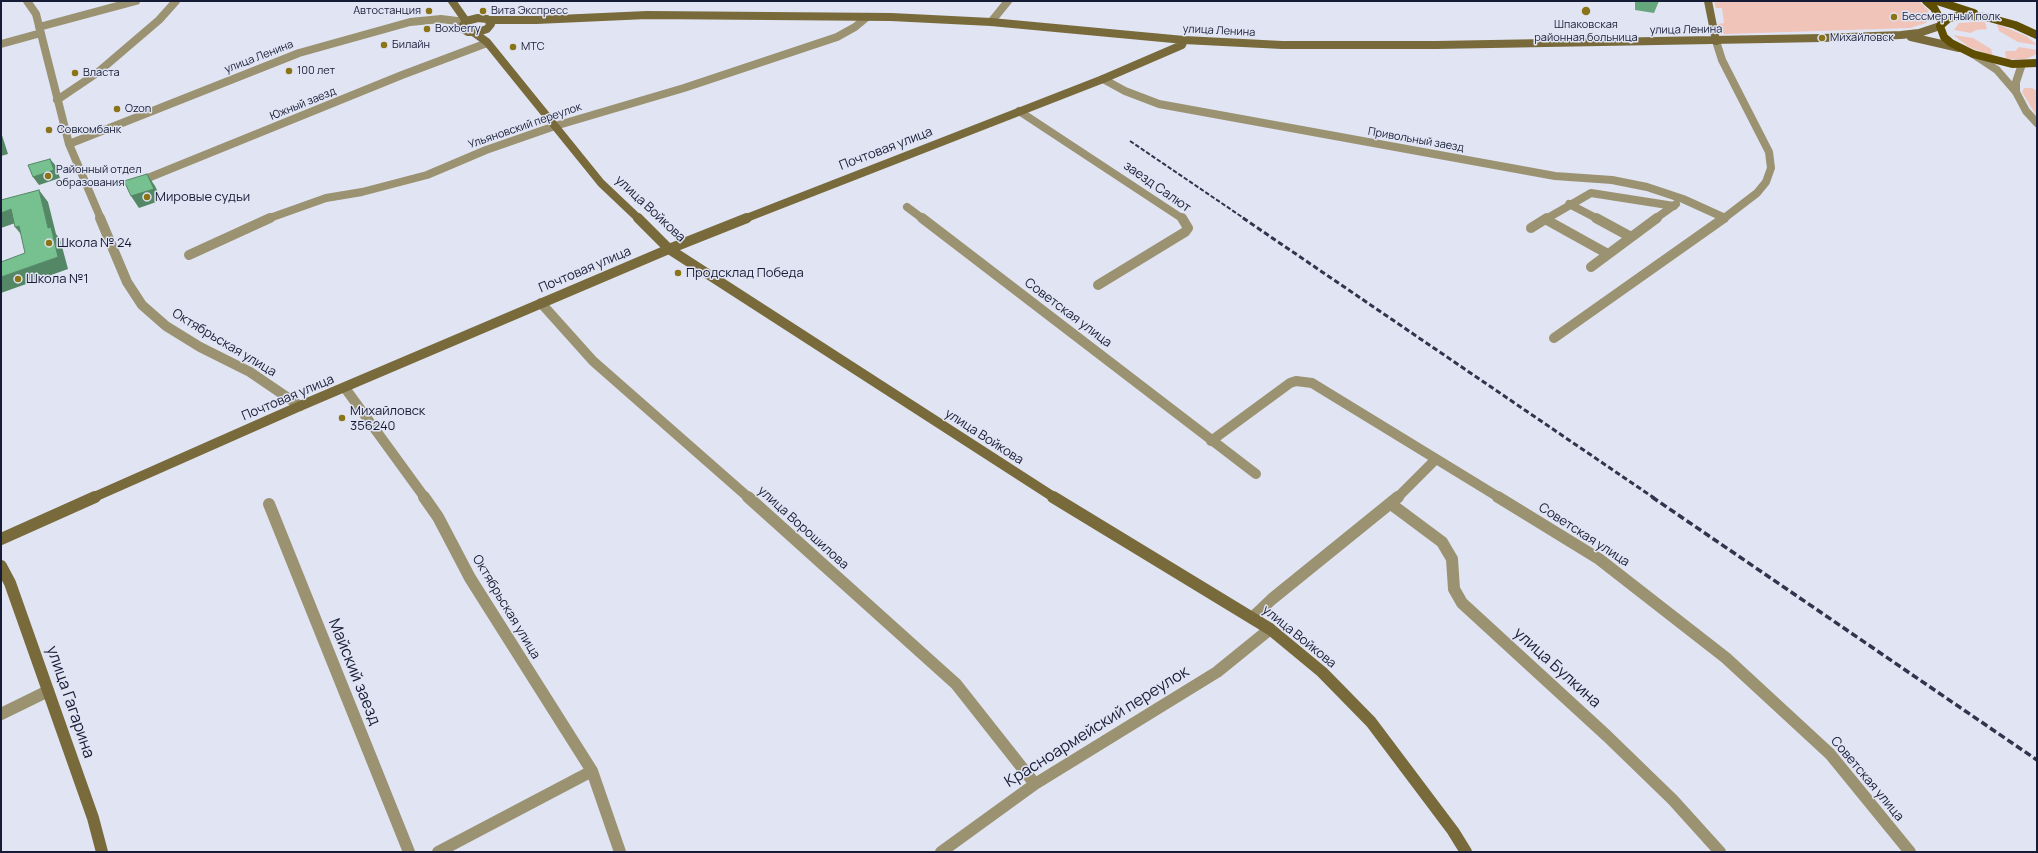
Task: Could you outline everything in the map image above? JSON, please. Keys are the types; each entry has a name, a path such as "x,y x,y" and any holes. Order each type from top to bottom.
{"main road":[{"path":"452,1 466,22 478,18"},
{"path":"1708,1 1716,41"},
{"path":"1926,1 1934,8 1941,24 1941,31 1944,37 1961,49"},
{"path":"1937,1 2001,20 2037,35"},
{"path":"459,11 478,18 488,25"},
{"name":"улица Ленина","path":"488,25 536,20 655,15 867,17 992,22 1184,40 1282,45 1716,41 1901,35"},
{"path":"1901,35 1919,33 1941,24 1949,18 1965,16 2001,20"},
{"name":"улица Войкова","path":"466,22 461,26 462,30 473,32 487,43 601,183 669,248 1015,474 1270,629 1322,672 1371,722 1454,831 1466,852"},
{"path":"473,32 488,25"},
{"path":"487,43 488,25"},
{"path":"1901,35 1937,42 2002,62 2022,64 2037,63"},
{"path":"1153,37 1166,45 1165,53"},
{"name":"Почтовая улица","path":"1,539 300,406 669,248 1103,79 1182,45 1184,40"},
{"name":"улица Гагарина","path":"1,566 10,583 92,818 102,852"}],"street":[{"name":"Октябрьская улица","path":"27,1 36,14 69,144 127,282 142,305 166,326 200,347 250,372 300,406"},
{"path":"1,44 117,3 136,1"},
{"path":"57,100 97,73 159,20 176,1"},
{"path":"992,22 1008,1"},
{"name":"Ульяновский переулок","path":"189,255 268,219 326,198 362,192 427,175 486,150 555,126 684,88 784,55 794,50 837,37 855,27 867,17"},
{"name":"улица Ленина","path":"69,144 299,53 410,22 440,19 466,22"},
{"path":"1554,338 1725,218 1757,193 1766,182 1771,168 1769,152 1722,60 1716,41"},
{"name":"Южный заезд","path":"127,186 402,74 487,43"},
{"path":"1973,54 1997,70 2016,92 2026,111 2037,123"},
{"path":"2016,92 2016,82 2022,64"},
{"name":"Привольный заезд","path":"1103,79 1124,91 1159,104 1555,176 1612,180 1647,187 1683,199 1725,218"},
{"name":"заезд Салют","path":"1019,111 1180,216 1186,222 1188,228 1185,232 1098,285"},
{"path":"1531,228 1591,192 1674,206"},
{"path":"1591,267 1683,199"},
{"path":"1569,204 1631,237"},
{"name":"Советская улица","path":"907,207 1256,474"},
{"path":"1545,219 1608,254"},
{"name":"улица Ворошилова","path":"541,303 593,361 657,416 956,684 1035,784"},
{"name":"Советская улица","path":"1211,441 1290,383 1296,381 1312,383 1599,559 1726,658 1830,754 1910,852"},
{"name":"Октябрьская улица","path":"345,388 438,517 470,578 592,771 620,852"},
{"path":"1252,618 1272,599 1391,504 1436,459"},
{"name":"Майский заезд","path":"270,504 409,852"},
{"name":"улица Булкина","path":"1391,504 1442,542 1452,559 1454,589 1462,603 1607,736 1673,800 1720,852"},
{"name":"Красноармейский переулок","path":"940,852 1035,784 1216,672 1270,629"},
{"path":"1,714 48,691"},
{"path":"438,852 592,771"}],"shaded area":[{"path":"1714,1 1919,1 1928,10 1929,18 1926,23 1910,28 1725,34 1720,32 1718,24 1724,23 1722,8 1716,8"},
{"path":"1985,22 1987,29 1976,30 1971,33 1954,30 1959,23"},
{"path":"1997,24 2026,36 2037,45 2018,42 1999,31"},
{"path":"1953,35 1973,38 1991,49 1993,56 1969,47"},
{"path":"2019,47 2037,50 2037,54 2026,59 2006,59 2005,51 2015,51"},
{"path":"2024,88 2032,88 2037,91 2037,117 2022,92"}],"building":[{"path":"50,159 54,170 33,177 28,165"},
{"path":"147,174 154,189 131,196 124,181"},
{"path":"39,190 48,228 51,227 58,257 1,277 1,262 25,253 19,226 15,227 11,209 1,213 1,200"}],"railway":[{"path":"1130,141 1245,219"},
{"path":"1243,218 1654,498"},
{"path":"1652,497 2037,760"}],"place":[{"name":"Автостанция","path":"429,11"},
{"name":"Вита Экспресс","path":"483,11"},
{"name":"Шпаковская районная больница","path":"1586,11"},
{"name":"Бессмертный полк","path":"1894,17"},
{"name":"Boxberry","path":"427,29"},
{"name":"Михайловск","path":"1822,38"},
{"name":"Билайн","path":"384,45"},
{"name":"МТС","path":"513,47"},
{"name":"100 лет","path":"289,71"},
{"name":"Власта","path":"75,73"},
{"name":"Ozon","path":"117,109"},
{"name":"Совкомбанк","path":"49,130"},
{"name":"Районный отдел образования","path":"48,176"},
{"name":"Мировые судьи","path":"147,197"},
{"name":"Школа № 24","path":"49,243"},
{"name":"Продсклад Победа","path":"678,273"},
{"name":"Школа №1","path":"18,279"},
{"name":"Михайловск 356240","path":"342,418"}]}
